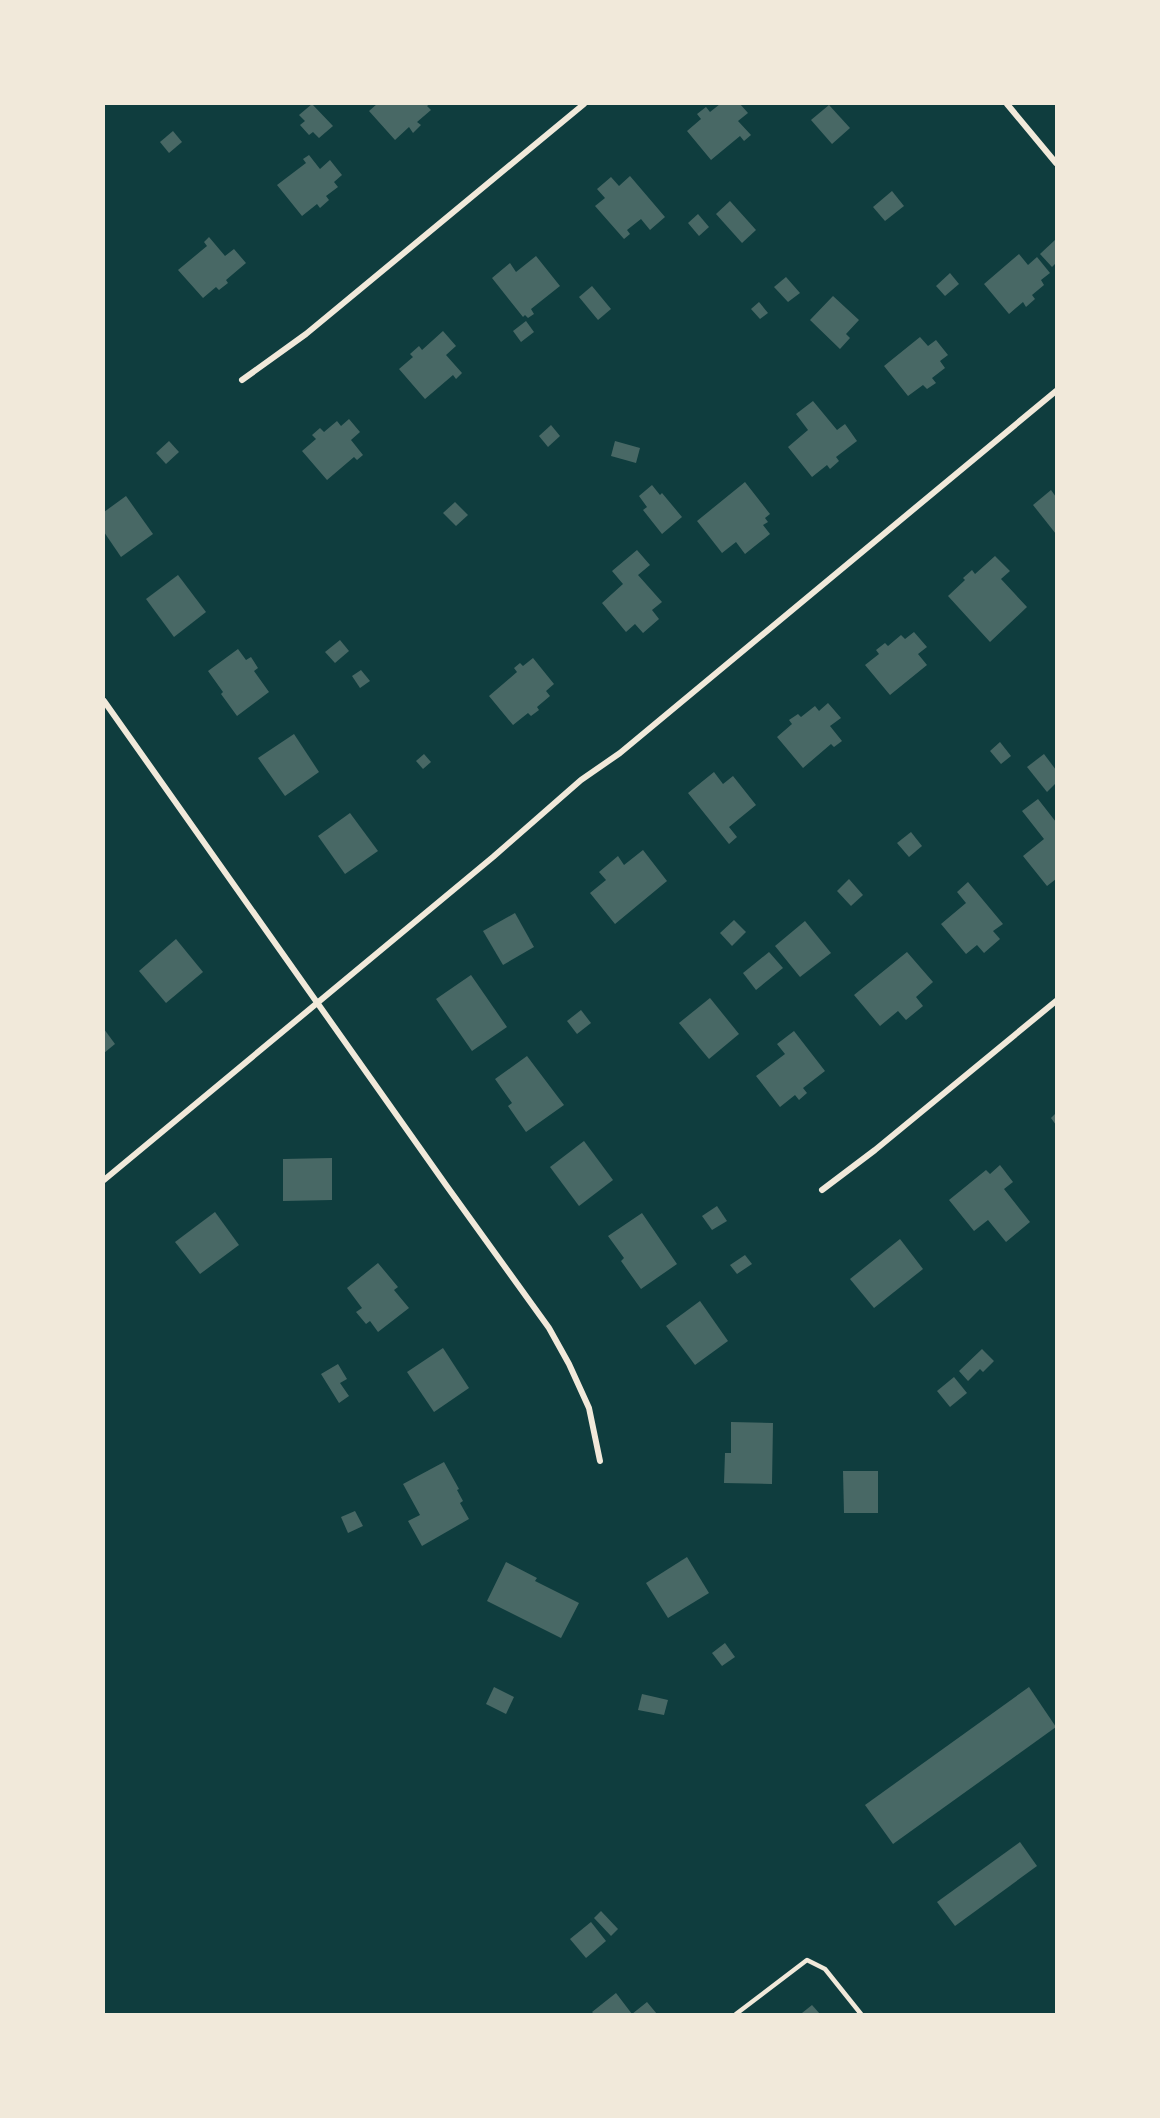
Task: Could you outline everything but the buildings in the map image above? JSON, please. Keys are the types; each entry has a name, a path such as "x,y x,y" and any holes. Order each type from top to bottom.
{"street":[{"path":"242,380 306,334 584,104"},
{"path":"1007,104 1056,163"},
{"path":"104,1180 493,857 581,780 620,753 1056,391"},
{"path":"104,701 549,1328 589,1408 600,1461"},
{"path":"822,1190 884,1143 1056,1000"}],"lane":[{"path":"736,2014 807,1960 825,1969 861,2014"}]}
